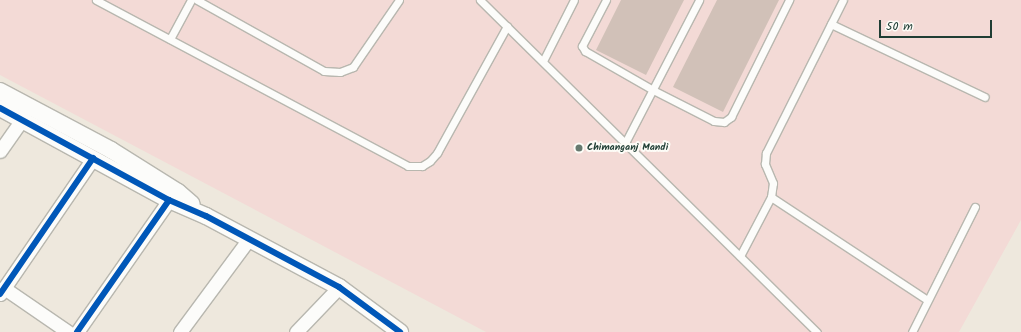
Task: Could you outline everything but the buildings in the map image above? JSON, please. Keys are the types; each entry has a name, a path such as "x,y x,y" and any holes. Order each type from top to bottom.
{"street":[{"path":"0,91 110,150 178,192 206,216"},
{"path":"0,108 169,200 206,216 339,288 400,332"},
{"path":"0,151 22,119"},
{"path":"68,332 2,291 93,158"},
{"path":"77,332 169,200"},
{"path":"180,332 248,240"},
{"path":"296,332 339,288"}],"lane":[{"path":"96,0 408,166 422,166 430,161 437,153 507,26"},
{"path":"170,39 191,0"},
{"path":"197,0 324,71 340,72 353,67 399,0"},
{"path":"480,0 817,332"},
{"path":"543,61 574,0"},
{"path":"606,0 582,46 585,51 653,90 714,121 724,122 730,117 789,0"},
{"path":"625,143 699,0"},
{"path":"740,256 771,197 773,183 765,164 766,153 844,0"},
{"path":"831,24 985,97"},
{"path":"771,197 927,300"},
{"path":"912,332 975,206"}],"shaded area":[{"name":"Chimanganj Mandi","path":"0,0 1021,0 1021,220 959,332 486,332 0,75"}],"cycle path":[{"path":"0,108 169,200 206,216 339,287 400,332"},
{"path":"0,294 93,158"},
{"path":"77,332 169,200"}],"place":[{"name":"Chimanganj Mandi","path":"579,148"}]}
